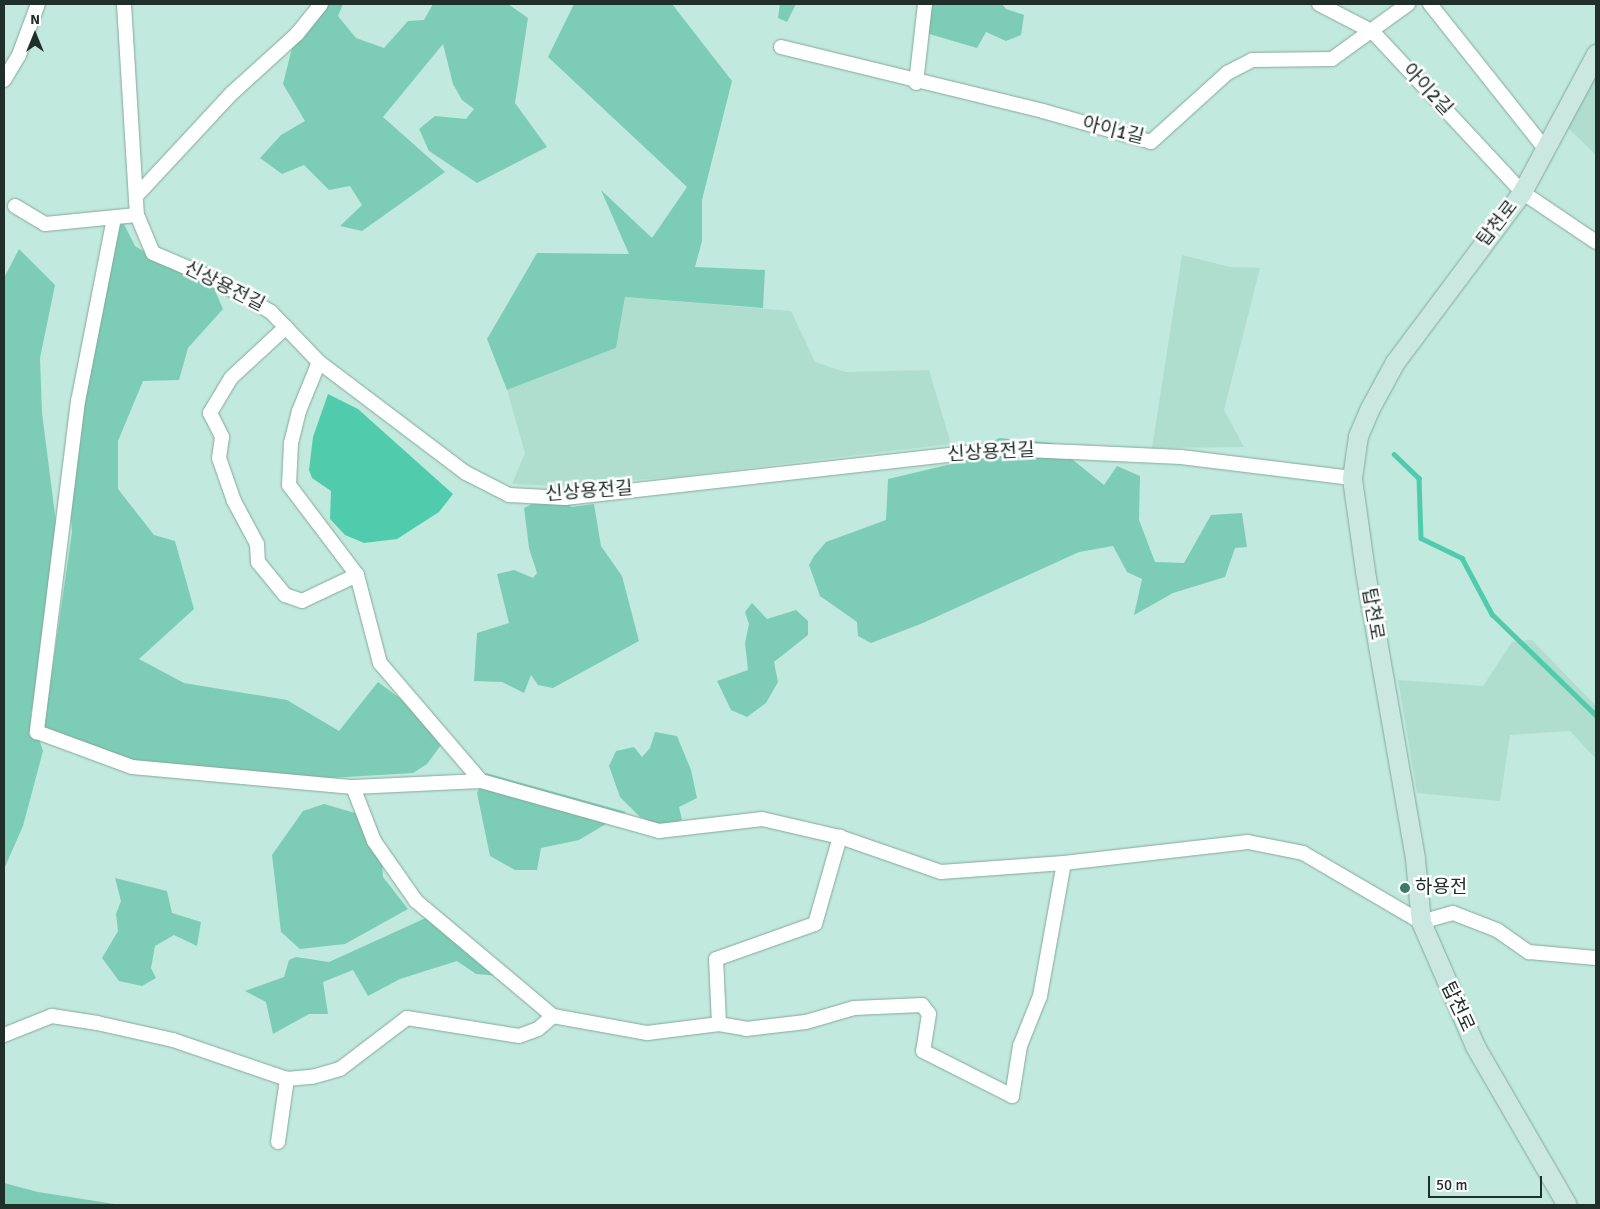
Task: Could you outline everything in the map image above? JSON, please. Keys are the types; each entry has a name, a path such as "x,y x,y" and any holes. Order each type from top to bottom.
{"main road":[{"name":"탑천로","path":"1567,1205 1475,1046 1421,922 1415,858 1365,571 1352,478 1358,436 1370,408 1395,362 1522,192 1546,151 1596,54"}],"street":[{"path":"4,80 19,55 38,4"},
{"name":"신상용전길","path":"124,4 138,194 137,215 153,253 209,276 271,312 319,362 466,474 509,495 565,498 1005,449 1181,457 1352,478"},
{"path":"138,194 231,94 291,40 321,4"},
{"path":"781,48 916,83 925,4"},
{"name":"아이2길","path":"1319,4 1373,32 1522,192 1595,239"},
{"name":"아이1길","path":"916,83 1043,111 1151,142 1227,72 1252,60 1332,59 1373,32 1408,4"},
{"path":"1430,4 1546,151"},
{"path":"15,206 45,224 137,215"},
{"path":"114,218 78,401 37,732 132,768 353,787 481,781 659,831 762,819 840,837 941,872 1064,863 1248,842 1303,853 1421,922 1453,913 1497,930 1529,952 1596,958"},
{"path":"286,327 231,378 210,413 222,437 219,458 234,501 257,544 258,562 285,595 302,602 357,575"},
{"path":"319,362 299,411 291,443 289,485 357,575 380,662 481,781"},
{"path":"353,787 374,841 416,901 553,1016 646,1033 719,1024 746,1029 806,1022 854,1008 922,1005 929,1014 923,1051 1012,1096 1020,1046 1040,996 1064,863"},
{"path":"719,1024 716,959 815,924 840,837"},
{"path":"4,1035 52,1016 97,1023 173,1040 287,1080 312,1077 340,1068 407,1018 519,1036 538,1029 553,1016"},
{"path":"278,1142 287,1080"}],"shaded area":[{"path":"314,4 343,4 338,16 356,38 384,48 408,21 424,20 433,4 508,4 528,18 515,103 547,147 477,183 429,151 419,129 435,116 466,119 474,109 462,100 453,84 443,44 383,117 445,172 362,231 340,226 362,205 350,186 329,190 304,165 282,174 260,158 281,135 305,121 283,84 298,24"},
{"path":"574,4 672,4 732,81 702,200 702,241 695,267 765,270 763,308 625,297 616,348 507,390 487,339 537,253 629,254 601,190 652,238 687,187 548,57"},
{"path":"780,4 796,4 787,22 778,18"},
{"path":"929,4 1002,4 1006,9 1024,15 1021,35 1006,41 986,32 977,48 926,33"},
{"path":"1596,74 1596,155 1568,128"},
{"path":"123,222 135,246 175,270 213,286 223,309 188,348 179,380 143,381 118,441 118,489 154,535 175,541 194,609 139,659 184,683 287,700 339,731 378,682 408,704 441,745 427,764 413,773 313,779 141,764 44,727 72,532 66,449 89,380 80,358 99,293 98,259"},
{"path":"19,249 55,285 40,358 42,413 57,530 53,549 53,606 31,714 43,751 23,826 4,869 4,278"},
{"path":"1182,255 1230,267 1260,268 1224,410 1244,447 1152,448"},
{"path":"625,297 791,311 815,362 845,372 929,370 951,444 675,477 559,486 512,484 525,453 507,390 616,348"},
{"path":"328,394 358,409 453,494 439,512 397,539 364,543 345,535 330,519 331,491 312,478 309,470 313,437"},
{"path":"999,438 1052,443 1104,485 1117,466 1140,476 1139,520 1155,562 1184,563 1211,515 1242,513 1247,547 1235,548 1225,577 1173,593 1134,615 1142,579 1127,572 1113,546 1079,552 923,623 871,643 858,636 857,622 820,596 809,565 814,556 826,542 886,520 888,479 964,461"},
{"path":"538,501 568,502 571,507 594,504 601,546 622,576 639,641 553,688 538,685 531,675 524,693 502,682 474,681 477,633 509,623 497,574 514,570 533,578 537,573 529,548 524,508"},
{"path":"752,603 767,619 796,610 808,621 808,635 774,662 778,682 766,703 747,717 731,710 717,681 748,670 745,643 749,624 745,612"},
{"path":"1532,640 1596,706 1596,759 1570,731 1510,735 1500,801 1417,793 1398,680 1483,686 1512,642"},
{"path":"655,732 677,736 691,770 697,798 679,807 682,820 661,826 640,817 620,797 609,766 616,751 634,747 642,757 650,748"},
{"path":"486,773 626,812 579,840 541,848 537,870 515,870 490,856 477,793"},
{"path":"324,804 355,813 380,835 383,877 408,909 345,944 300,949 281,932 272,855 303,811"},
{"path":"115,878 167,891 172,913 201,922 197,946 174,935 155,946 151,968 156,978 142,986 119,981 102,958 118,931 116,914 121,901"},
{"path":"428,917 499,976 476,974 457,961 400,979 368,996 353,970 323,982 328,1014 309,1014 273,1034 266,1002 245,991 284,977 289,960 296,957 329,962"},
{"path":"4,1183 38,1192 121,1205 4,1205"}],"waterway":[{"path":"1394,454 1419,478 1421,538 1462,558 1492,614 1596,715"}],"place":[{"name":"하용전","path":"1405,888"}]}
